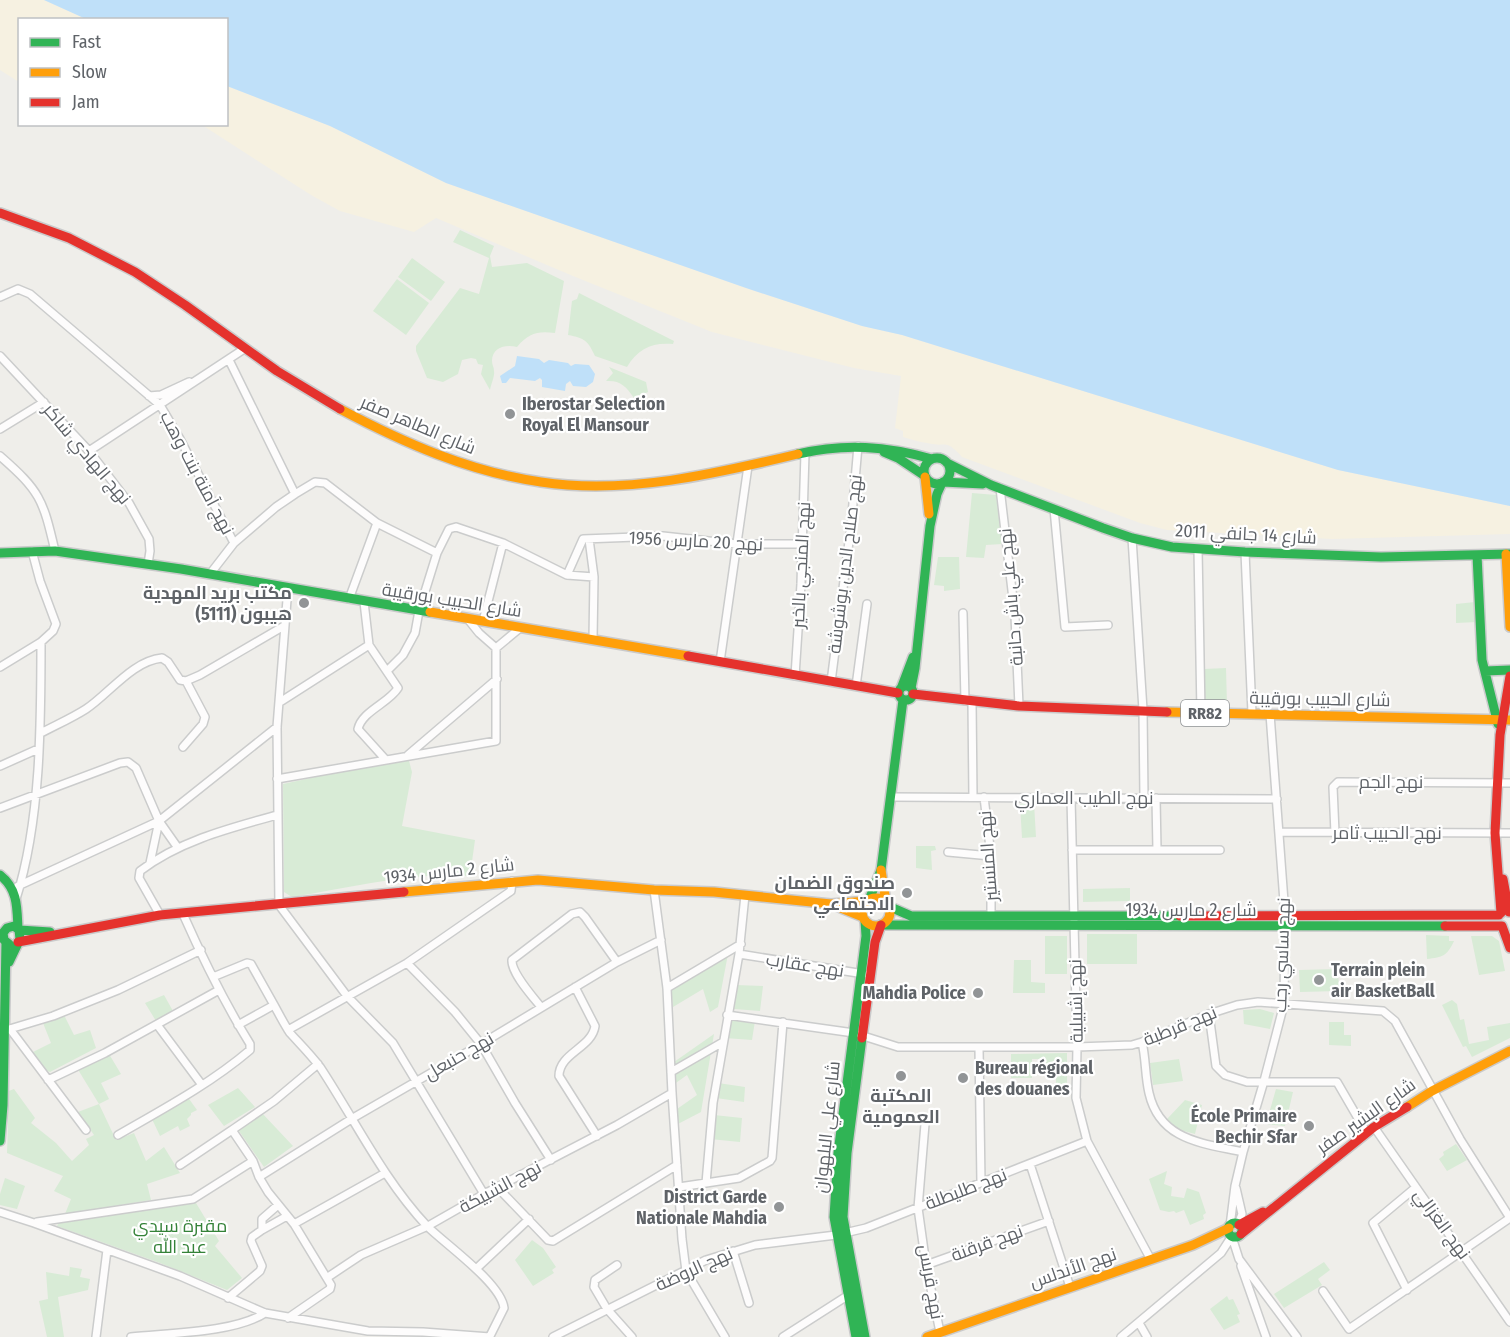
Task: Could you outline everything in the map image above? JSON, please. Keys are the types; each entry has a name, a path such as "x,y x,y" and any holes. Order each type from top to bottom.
{"main road":[{"name":"شارع الطاهر صفر","path":"0,213 55,233 122,266 174,297 244,349 333,406 377,429 446,458 514,477 577,486 666,481 838,447 858,446 902,451 932,459"},
{"name":"شارع الطاهر صفر","path":"873,447 898,458 925,477"},
{"path":"881,870 890,915 881,925 872,926 864,919 862,909 881,870 906,692 916,649 930,526 937,494 950,474 947,463 938,458 932,459 925,466 930,526"},
{"name":"شارع 14 جانفي 2011","path":"947,463 995,487 1132,538 1172,547 1381,557 1508,554"},
{"path":"925,477 934,484 943,483"},
{"name":"شارع 14 جانفي 2011","path":"943,483 959,482 995,487"},
{"name":"شارع الحبيب بورقيبة","path":"0,554 55,551 148,564 593,639 795,676 968,701 1019,706 1202,713 1504,719"},
{"path":"1508,554 1510,627"},
{"path":"1477,555 1482,660 1504,719"},
{"path":"1485,671 1510,670"},
{"path":"1510,676 1500,735 1495,833 1499,871 1505,884 1506,913 1498,920 1506,926 1510,948"},
{"path":"0,874 16,886 21,937 7,968"},
{"name":"شارع 2 مارس 1934","path":"18,942 160,915 279,905 512,880 714,892 831,904 868,900"},
{"path":"868,900 878,898 887,904"},
{"path":"0,1141 3,1118 7,968 3,935 16,899"},
{"name":"شارع 2 مارس 1934","path":"831,904 864,919"},
{"name":"شارع 2 مارس 1934","path":"887,904 894,910 911,916 1472,915 1506,913"},
{"path":"1435,915 1435,926"},
{"path":"1472,915 1472,926"},
{"name":"شارع علي البلهوان","path":"864,919 866,975"},
{"name":"شارع 2 مارس 1934","path":"881,925 1506,926"},
{"name":"شارع علي البلهوان","path":"856,1337 847,1296 841,1235 843,1153 866,975 881,925"},
{"path":"4,929 12,926 19,930"},
{"name":"شارع 2 مارس 1934","path":"19,930 71,932"},
{"path":"3,941 12,945 18,942"},
{"name":"شارع البشير صفر","path":"1235,1231 1278,1203 1370,1130 1432,1091 1510,1052"},
{"name":"شارع البشير صفر","path":"1481,1067 1510,1057"},
{"name":"نهج الأندلس","path":"927,1337 1150,1258 1235,1231"},
{"name":"شارع علي البلهوان","path":"841,1235 865,1337"}],"street":[{"name":"نهج آمنة بنت وهب","path":"1,295 18,289 30,294 159,405 180,439 234,543 210,574"},
{"path":"88,451 244,349"},
{"name":"نهج الهادي شاكر","path":"0,356 88,451 129,503 149,539 148,564"},
{"path":"229,360 295,494"},
{"path":"149,396 161,395 213,371"},
{"path":"0,429 44,402"},
{"name":"نهج صلاح الدين بوشوشة","path":"831,682 851,526 858,446"},
{"name":"نهج المنجي بالخير","path":"795,676 806,453"},
{"path":"0,456 21,474 38,494 48,521 55,551"},
{"path":"720,662 748,466"},
{"path":"234,543 276,507 315,482 325,483 377,523 437,554"},
{"name":"نهج علي باش حانبة","path":"995,487 1015,616 1019,706"},
{"path":"1054,509 1065,627 1108,625"},
{"path":"349,599 377,523"},
{"path":"388,670 403,655 415,633 419,611 437,554 446,531 452,527 503,543 567,575 594,577"},
{"name":"نهج 20 مارس 1956","path":"586,539 663,536 736,544 803,544"},
{"path":"1132,538 1143,710 1144,798"},
{"path":"567,575 586,539"},
{"path":"586,539 594,577 593,639"},
{"path":"483,621 503,543"},
{"path":"1198,549 1202,713"},
{"path":"0,667 41,642 53,631 56,624 32,551"},
{"path":"1245,552 1252,713"},
{"path":"288,587 277,727 279,905 347,996 393,1043 484,1194"},
{"path":"364,602 369,645 397,684 397,691 364,718 358,724 358,729 386,760"},
{"path":"856,686 867,604"},
{"path":"963,613 973,797"},
{"path":"277,779 496,741 496,648 467,618"},
{"path":"41,733 86,709 124,676 156,659 162,658 168,662 180,680 186,681 284,626"},
{"path":"496,648 520,628"},
{"path":"16,886 25,869 35,796 41,733 41,642"},
{"path":"280,702 369,645"},
{"path":"408,755 497,679"},
{"path":"183,747 205,717 186,681"},
{"name":"نهج ساسي رجب","path":"1235,1231 1242,1214 1235,1186 1284,1004 1285,915 1270,714"},
{"path":"16,886 159,821 277,727"},
{"path":"0,766 38,749"},
{"path":"0,808 128,762 136,768 159,821 178,848"},
{"name":"نهج الجم","path":"1335,833 1333,787 1338,782 1510,783"},
{"name":"نهج الطيب العماري","path":"890,796 1277,799"},
{"name":"نهج المنستير","path":"984,797 991,856 991,916"},
{"name":"نهج إشبيلية","path":"1071,798 1077,1047 1076,1098 1087,1141 1150,1258"},
{"path":"1156,798 1157,850"},
{"path":"160,915 139,878 140,871 178,848 237,826 277,815"},
{"path":"150,863 159,821"},
{"name":"نهج الحبيب ثامر","path":"1280,832 1510,833"},
{"path":"1072,850 1220,850"},
{"path":"948,852 991,856"},
{"path":"288,1030 407,963 511,891 512,880"},
{"path":"654,890 667,988 672,1093 686,1271 725,1337"},
{"path":"706,1183 712,1108 741,944 745,895"},
{"path":"541,1007 516,972 512,960 572,914 580,912 585,916 617,962"},
{"path":"118,1135 202,1085 250,1050 250,1044 205,965 201,950 183,914"},
{"name":"نهج حنبعل","path":"258,1176 617,962 661,940"},
{"path":"667,988 741,944"},
{"path":"86,1130 6,1030 54,1016 118,990 201,950"},
{"name":"نهج عقارب","path":"739,954 866,975"},
{"path":"0,1212 180,1276 265,1312 288,1318 369,1334 490,1337 504,1305 497,1293 476,1269 428,1226 385,1173 318,1064 288,1030 251,964 246,963 213,977"},
{"path":"407,963 455,1012 481,1044 515,1103 552,1160"},
{"path":"575,987 595,1029 562,1064 559,1076 597,1136"},
{"path":"48,1080 158,1026 219,990"},
{"name":"نهج قرطبة","path":"727,1015 858,1034 898,1047 980,1048 1132,1045 1209,1014 1237,1005 1258,1002 1383,1011 1395,1021 1432,1091"},
{"path":"238,1025 274,1005"},
{"path":"1209,1014 1215,1060 1220,1072 1230,1078 1247,1082 1264,1081"},
{"path":"679,1187 738,1178 772,1158 783,1022"},
{"path":"158,1026 202,1085"},
{"path":"671,1072 723,1042"},
{"path":"1142,1042 1151,1102 1168,1128 1183,1138 1243,1152"},
{"path":"980,1048 981,1183"},
{"path":"180,1165 274,1101 318,1064"},
{"name":"نهج الغزالي","path":"1264,1081 1337,1082 1370,1130 1463,1252 1510,1322"},
{"path":"1323,1291 1349,1329 1510,1218 1432,1091"},
{"name":"نهج الشبيكة","path":"328,1277 361,1256 428,1226 484,1194 597,1136 672,1093"},
{"name":"نهج قربس","path":"925,1124 918,1208 926,1265 940,1332"},
{"path":"232,1130 253,1161 258,1176 294,1224 331,1285 330,1289 288,1318"},
{"name":"نهج طليطلة","path":"841,1235 866,1228 1087,1141"},
{"path":"34,1223 193,1199 253,1161"},
{"path":"1030,1164 1070,1287"},
{"path":"498,1188 548,1240 553,1241 677,1165"},
{"path":"294,1224 385,1173"},
{"path":"1407,1290 1373,1223 1415,1188"},
{"path":"262,1230 262,1219 278,1205"},
{"path":"228,1298 260,1271 262,1263 250,1241 252,1237 287,1216"},
{"path":"476,1269 530,1219"},
{"name":"نهج قرقنة","path":"926,1265 1048,1221"},
{"path":"1235,1231 1239,1259 1266,1337"},
{"path":"1121,1337 1221,1253 1235,1231"},
{"name":"نهج الروضة","path":"553,1337 566,1334 607,1309 706,1260 755,1245 841,1235"},
{"path":"96,1337 107,1250"},
{"path":"733,1251 748,1303"},
{"path":"1239,1259 1297,1337"},
{"path":"617,1265 595,1280 595,1290 607,1309 632,1337"},
{"path":"783,1337 847,1296"},
{"path":"1259,1317 1259,1309 1263,1305 1275,1308"},
{"path":"131,1337 178,1335 250,1320 265,1312"},
{"path":"1139,1323 1147,1337"}],"green space":[{"path":"460,230 494,246 490,256 492,267 527,263 564,281 555,333 534,334 517,347 504,346 494,352 492,362 494,373 490,390 481,374 483,365 478,364 476,359 462,360 458,374 443,382 427,378 416,351 416,346 460,288 479,294 489,258 453,242"},
{"path":"412,258 445,282 431,301 398,277"},
{"path":"397,279 429,303 406,335 373,311"},
{"path":"579,293 674,341 673,344 653,345 641,351 627,367 595,356 585,341 568,335 572,301 577,299"},
{"path":"609,367 646,382 648,392 634,398 622,385 606,381 613,373"},
{"path":"972,493 996,495 1002,544 986,545 984,558 966,557"},
{"path":"938,557 959,557 960,589 944,591 944,586 934,585"},
{"path":"1475,602 1477,622 1456,623 1456,604"},
{"path":"1226,668 1227,705 1205,703 1204,669"},
{"path":"408,757 412,772 402,826 475,840 470,876 425,876 292,897 284,892 283,784"},
{"path":"1034,803 1036,837 1022,838 1020,804"},
{"path":"916,846 935,846 936,850 931,851 932,870 916,868"},
{"path":"1130,888 1130,901 1083,902 1083,889"},
{"path":"1087,934 1137,934 1137,964 1087,964"},
{"path":"1426,935 1449,936 1449,941 1454,941 1444,955 1427,959"},
{"path":"1045,936 1067,936 1067,974 1045,974"},
{"path":"1471,936 1492,936 1499,941 1505,971 1479,975"},
{"path":"728,954 718,1007 710,1012 703,989 673,1007 671,987"},
{"path":"1014,960 1031,960 1031,982 1045,983 1045,993 1013,993"},
{"name":"Terrain plein air BasketBall","path":"1338,969 1339,991 1300,992 1299,970"},
{"path":"736,985 763,986 760,1011 734,1009"},
{"path":"164,995 173,1011 156,1021 145,1003"},
{"path":"1452,1000 1457,1004 1460,1020 1464,1019 1469,1044 1489,1040 1487,1027 1510,1023 1510,1038 1472,1057 1466,1046 1463,1047 1442,1005"},
{"path":"1260,1009 1274,1013 1270,1029 1244,1024 1243,1010"},
{"path":"64,1015 74,1035 90,1030 96,1048 50,1072 45,1070 33,1052 51,1043 43,1023"},
{"path":"728,1020 755,1021 752,1040 725,1038"},
{"path":"1329,1022 1344,1022 1344,1035 1351,1035 1351,1046 1329,1045"},
{"path":"714,1034 701,1112 676,1125 677,1109 697,1095 687,1075 673,1085 674,1062"},
{"path":"1067,1053 1067,1090 1056,1091 1056,1077 1046,1077 1045,1059 1032,1059 1032,1078 1011,1078 1011,1054"},
{"path":"109,1054 121,1074 101,1083 109,1099 99,1104 77,1068"},
{"path":"1179,1059 1183,1081 1153,1085 1150,1063"},
{"path":"718,1083 745,1087 744,1102 716,1098"},
{"path":"238,1088 255,1107 224,1126 208,1105"},
{"path":"14,1089 35,1118 31,1123 56,1143 72,1161 89,1145 86,1139 94,1135 78,1112 99,1104 116,1140 134,1133 146,1161 164,1147 180,1173 147,1184 151,1200 65,1214 71,1199 54,1191 63,1176 7,1153 6,1092"},
{"path":"1276,1089 1293,1092 1285,1126 1266,1124"},
{"path":"187,1096 197,1110 187,1119 190,1126 180,1131 178,1126 160,1136 151,1117"},
{"path":"1185,1100 1202,1105 1195,1134 1173,1128 1167,1119"},
{"path":"261,1112 293,1146 264,1167 237,1128"},
{"path":"714,1115 742,1118 740,1142 710,1139"},
{"path":"1456,1144 1467,1160 1447,1171 1439,1159 1444,1155 1443,1152"},
{"path":"1167,1171 1164,1184 1172,1187 1171,1196 1184,1198 1187,1188 1199,1192 1206,1213 1203,1215 1204,1219 1190,1225 1184,1210 1176,1213 1160,1210 1149,1179"},
{"path":"5,1178 25,1186 17,1209 0,1205 0,1194"},
{"name":"مقبرة سيدي عبد الله","path":"196,1203 219,1241 215,1246 242,1278 227,1290 57,1226 60,1220"},
{"path":"532,1240 543,1248 556,1267 552,1270 554,1273 533,1286 515,1260"},
{"path":"1324,1262 1330,1270 1318,1279 1322,1285 1284,1308 1274,1294"},
{"path":"70,1267 82,1269 80,1277 90,1279 88,1290 58,1297 64,1337 47,1337 39,1301 48,1299 46,1272 69,1276"},
{"path":"1227,1296 1229,1300 1233,1299 1240,1314 1237,1315 1240,1322 1224,1330 1210,1309"}],"sand":[{"path":"0,0 44,0 84,18 18,18 18,81 0,70"},
{"path":"228,86 330,126 446,183 862,326 902,335 1338,470 1510,506 1510,534 1332,539 1167,530 1140,523 962,457 948,446 903,437 903,431 895,428 901,376 854,368 712,332 436,218 414,232 340,211 204,126 228,126"}],"water":[{"path":"44,0 1510,0 1510,506 1338,470 902,335 862,326 446,183 330,126 228,86 228,18 84,18"},
{"path":"517,356 539,359 544,363 549,360 568,363 571,366 589,365 595,374 593,382 586,387 573,386 570,381 566,384 565,391 542,387 540,378 535,381 510,378 506,383 502,383 500,376 515,366"}],"traffic: fast":[{"path":"798,454 849,447 898,451 932,459"},
{"path":"884,452 898,458 925,476"},
{"path":"937,458 946,462 950,471 946,480 937,484 928,480 924,471 928,462 937,458"},
{"path":"947,463 991,485 1103,528 1132,538 1172,547 1381,557 1510,554"},
{"path":"943,482 983,484"},
{"path":"911,688 930,526 937,494 942,483"},
{"path":"0,553 55,551 181,569 430,612"},
{"path":"1477,555 1482,660 1498,724"},
{"path":"902,686 913,657"},
{"path":"1485,671 1510,670"},
{"path":"903,686 909,686 913,693 909,700 903,700 899,696 899,690 903,686"},
{"path":"869,900 881,870 903,700"},
{"path":"0,875 6,880 13,893 17,906 18,929"},
{"path":"888,906 911,916 1180,916"},
{"path":"856,1337 834,1217 838,1153 866,936 865,921"},
{"path":"881,925 1445,926"},
{"path":"9,944 4,940 3,933 7,928 14,926 19,930 20,939 9,962"},
{"path":"19,930 50,932"},
{"path":"0,1141 3,1105 6,942"},
{"path":"862,1038 847,1153 843,1217 865,1337"},
{"path":"1235,1223 1240,1225 1242,1230 1240,1235 1235,1237 1230,1235 1228,1230 1230,1225 1235,1223"}],"traffic: slow":[{"path":"340,409 438,455 489,471 541,482 605,486 638,484 703,475 798,454"},
{"path":"925,477 929,514"},
{"path":"1506,554 1510,627"},
{"path":"430,612 688,656"},
{"path":"1167,712 1510,720"},
{"path":"881,870 886,902"},
{"path":"404,892 538,880 654,890 714,892 831,904 867,901"},
{"path":"876,898 886,902 890,912 886,922 876,926 866,922 862,912 866,902 876,898"},
{"path":"836,906 863,917"},
{"path":"1407,1107 1432,1091 1510,1051"},
{"path":"927,1337 1193,1245 1229,1228"}],"traffic: jam":[{"path":"0,213 69,238 135,272 277,371 340,409"},
{"path":"688,656 898,693"},
{"path":"1501,913 1495,833 1500,735 1510,676"},
{"path":"913,694 1019,706 1167,712"},
{"path":"1503,879 1509,912"},
{"path":"18,942 160,915 404,892"},
{"path":"1180,916 1499,915"},
{"path":"862,1038 875,942 881,925"},
{"path":"1445,926 1502,926 1510,948"},
{"path":"1241,1234 1374,1127 1407,1107"},
{"path":"1239,1225 1263,1212"}],"place":[{"name":"Iberostar Selection Royal El Mansour","path":"510,414"},
{"name":"مكتب بريد المهدية هيبون (5111)","path":"304,603"},
{"name":"صندوق الضمان الاجتماعي","path":"907,893"},
{"name":"Terrain plein air BasketBall","path":"1319,980"},
{"name":"Mahdia Police","path":"978,993"},
{"name":"المكتبة العمومية","path":"901,1076"},
{"name":"Bureau régional des douanes","path":"963,1078"},
{"name":"École Primaire Bechir Sfar","path":"1309,1126"},
{"name":"District Garde Nationale Mahdia","path":"779,1207"}]}
